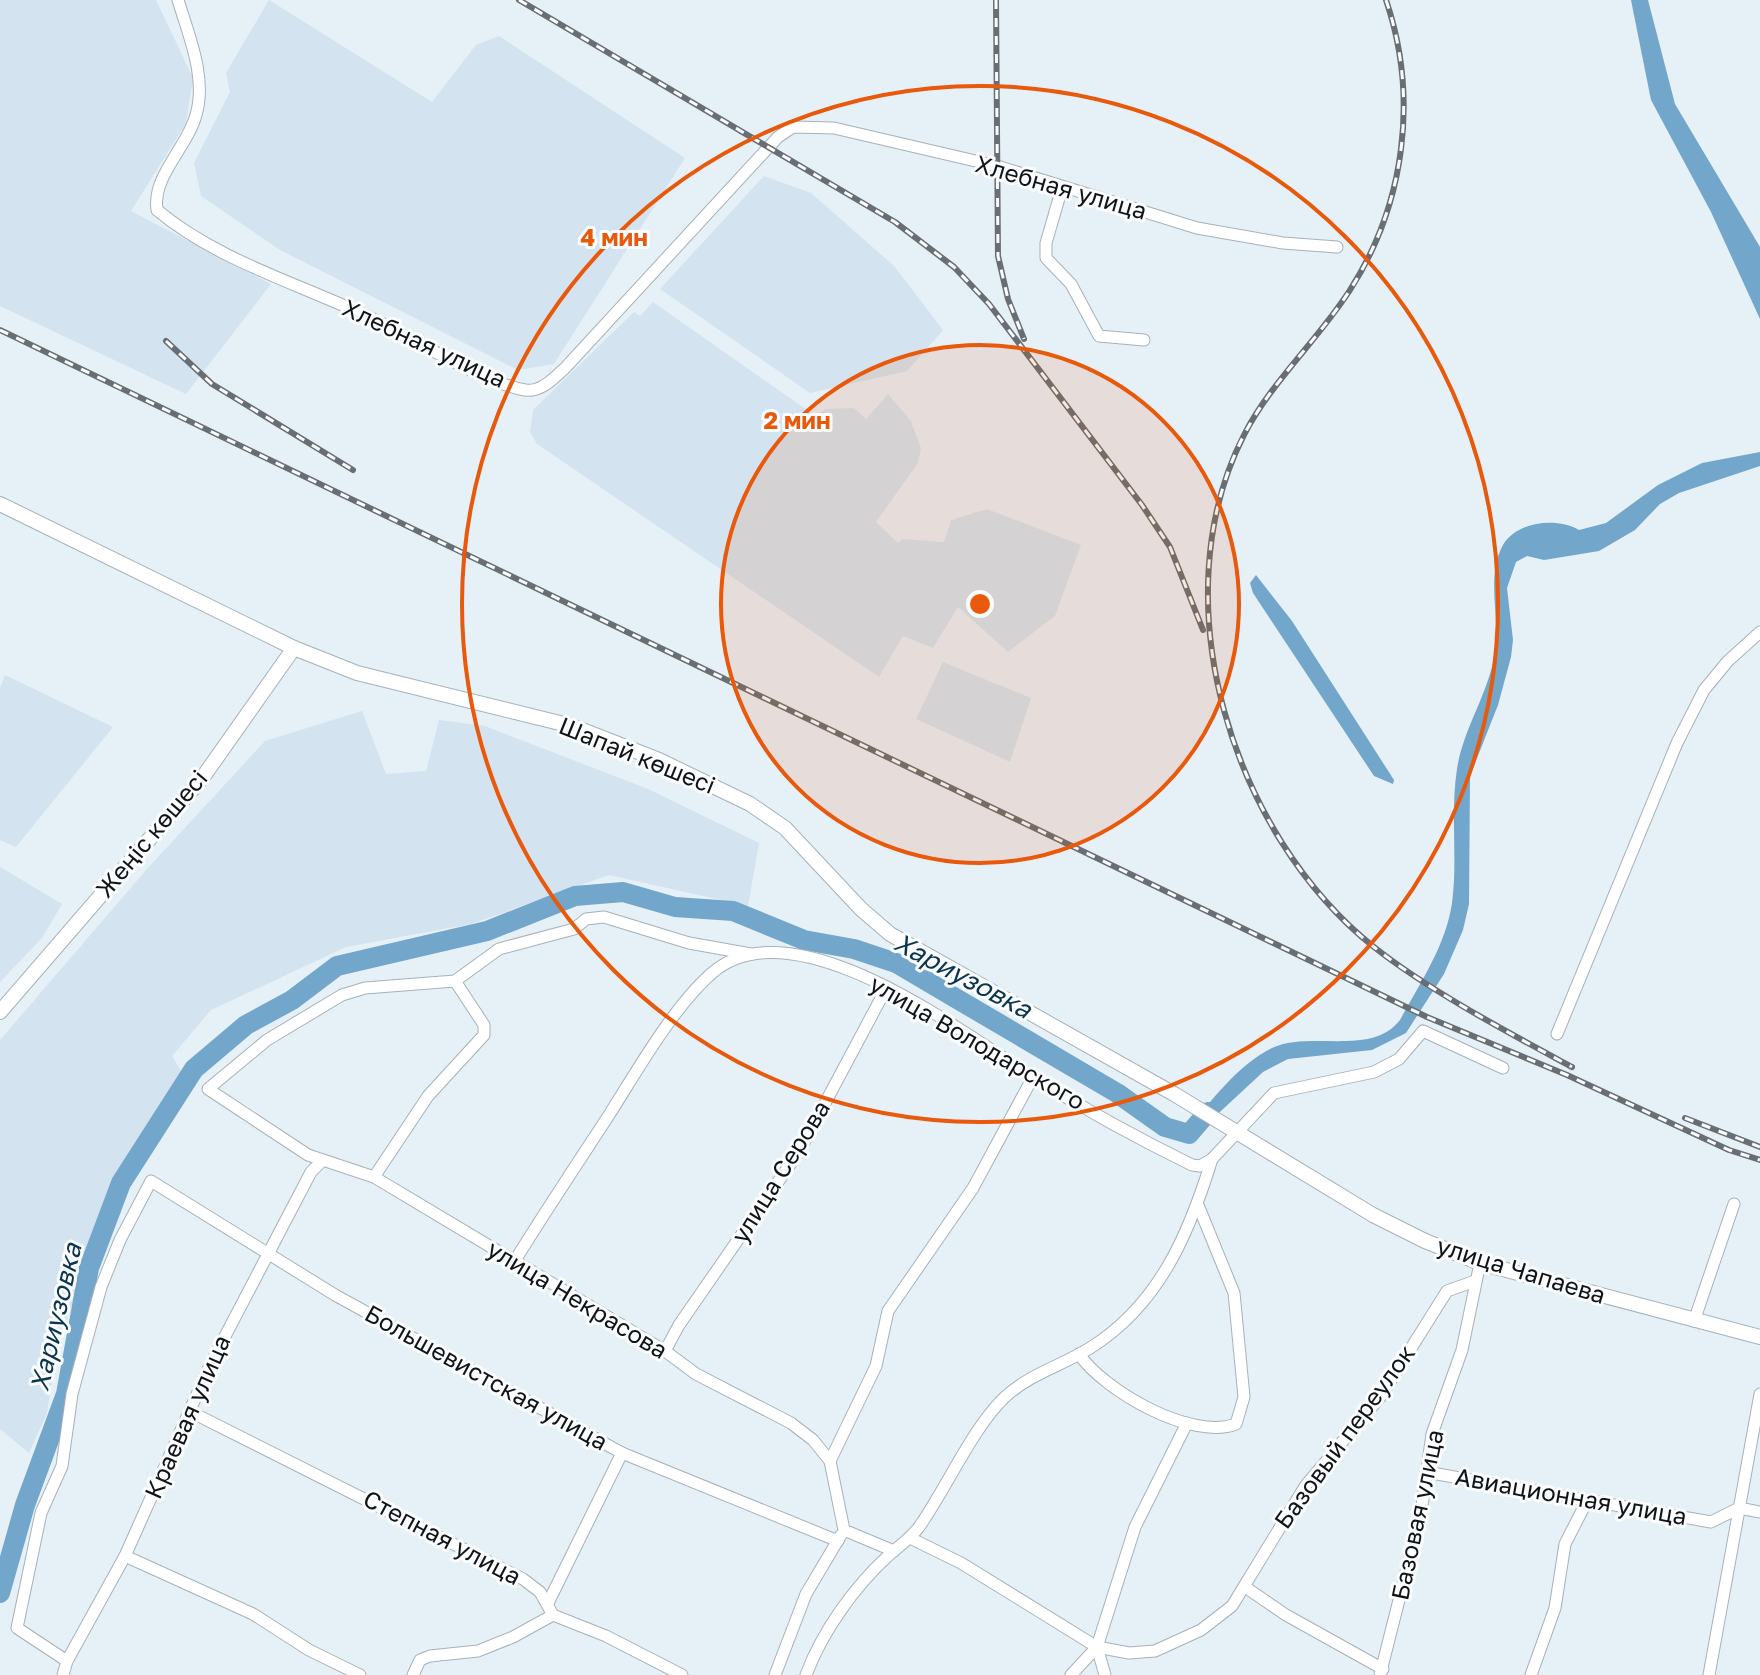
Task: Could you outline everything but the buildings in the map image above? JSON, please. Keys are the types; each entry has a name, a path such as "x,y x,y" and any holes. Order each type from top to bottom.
{"street":[{"name":"Хлебная улица","path":"178,0 200,78 197,112 186,144 155,194 157,210 177,226 233,255 372,318 474,370 528,391 545,385 566,367 778,137 793,127 834,128 997,166 1197,228 1283,243 1337,247"},
{"path":"1062,188 1046,243 1046,258 1071,284 1099,336 1144,340"},
{"name":"Шапай көшесі","path":"0,504 294,648 357,673 572,726 659,760 750,804 785,828 852,901 890,934 1174,1094"},
{"path":"1557,1034 1677,743 1704,690 1728,661 1760,632"},
{"name":"Жеңіс көшесі","path":"0,1012 203,777 294,648"},
{"path":"374,1177 428,1096 484,1035 484,1025 455,981 499,949 574,929 586,919 604,917 689,943 751,954"},
{"name":"улица Володарского","path":"514,1262 646,1054 712,973 751,954 772,952 841,967 887,987 932,1010 1033,1077 1192,1165 1200,1166 1212,1159"},
{"name":"улица Некрасова","path":"455,981 365,988 342,995 267,1040 208,1089 321,1162 374,1177 665,1351 696,1374 791,1423 813,1440 830,1461"},
{"name":"улица Серова","path":"665,1351 679,1325 800,1150 887,987"},
{"path":"806,1675 814,1654 852,1597 910,1538 1002,1399 1030,1376 1079,1354 1115,1331 1165,1273 1198,1205 1212,1159 1240,1134 1274,1093 1374,1072 1399,1059 1423,1031 1503,1068"},
{"path":"775,1675 806,1594 841,1536 830,1461 876,1366 888,1311 973,1188 1033,1077"},
{"name":"улица Чапаева","path":"1174,1094 1373,1215 1480,1263 1760,1337"},
{"name":"Краевая улица","path":"63,1675 67,1661 125,1556 211,1363 311,1172 321,1162"},
{"name":"Большевистская улица","path":"67,1661 17,1628 19,1604 41,1513 62,1466 72,1394 101,1287 120,1240 151,1181 270,1251 335,1295 622,1453 841,1536"},
{"path":"1694,1321 1734,1204"},
{"path":"1079,1354 1109,1387 1187,1423 1211,1429 1236,1424 1244,1397 1234,1293 1198,1205"},
{"name":"Базовая улица","path":"1381,1672 1421,1513 1432,1434 1462,1350 1480,1263"},
{"name":"Базовый переулок","path":"1097,1647 1129,1653 1155,1651 1216,1619 1232,1606 1306,1485 1381,1396 1447,1291 1475,1281"},
{"path":"1709,1675 1760,1394"},
{"name":"Степная улица","path":"191,1412 523,1579 540,1592 553,1615"},
{"path":"1071,1675 1097,1647 1135,1527 1187,1423"},
{"path":"548,1603 622,1453"},
{"name":"Авиационная улица","path":"1426,1472 1711,1522 1739,1508 1760,1512"},
{"path":"1531,1675 1555,1608 1565,1544 1587,1501"},
{"path":"841,1536 894,1551"},
{"path":"910,1538 961,1563 1097,1647 1105,1675"},
{"path":"125,1556 253,1614 309,1650 360,1675"},
{"path":"1245,1587 1381,1672"},
{"path":"413,1675 420,1660 430,1656 478,1651 513,1637 553,1615 606,1636 682,1675"}],"shaded area":[{"path":"0,0 156,0 193,78 186,123 131,211 271,284 186,394 0,306"},
{"path":"269,0 432,102 476,45 499,36 685,158 554,364 518,370 280,250 201,196 194,163 230,92 226,73"},
{"path":"764,176 811,193 894,266 943,330 907,371 810,393 660,289"},
{"path":"653,302 814,415 826,409 854,408 866,419 888,394 911,421 921,448 918,463 876,522 898,543 902,539 944,542 951,520 987,509 1081,545 1055,616 1008,652 958,607 933,648 903,636 879,677 537,444 530,432 533,410 634,312 640,316"},
{"path":"943,662 1031,698 1010,762 916,719"},
{"path":"5,675 113,727 16,847 0,840 0,688"},
{"path":"362,711 386,774 426,771 439,720 485,726 648,789 759,843 748,906 609,875 471,924 346,947 211,1010 172,1056 181,1071 115,1175 56,1353 47,1413 29,1453 0,1429 0,1040 147,869 265,741"},
{"path":"0,867 62,904 42,938 0,982"}],"water":[{"path":"1631,0 1648,0 1675,104 1760,247 1760,319 1711,212 1651,100"},
{"path":"1760,452 1760,466 1679,493 1660,504 1635,530 1599,551 1544,560 1527,556 1516,562 1507,588 1513,640 1511,657 1498,705 1470,776 1469,904 1463,930 1444,974 1406,1033 1372,1050 1288,1059 1263,1072 1195,1135 1187,1129 1236,1074 1272,1048 1304,1041 1357,1040 1388,1031 1400,1020 1424,978 1449,919 1457,769 1464,740 1492,668 1496,640 1495,571 1498,557 1509,537 1527,526 1538,524 1560,523 1579,530 1606,523 1658,485 1702,463"},
{"path":"1256,575 1292,621 1394,780 1393,784 1374,776 1253,593 1250,583"}],"waterway":[{"name":"Хариузовка","path":"0,1593 25,1505 66,1394 89,1268 121,1183 194,1069 246,1025 292,1000 337,966 487,931 575,896 623,892 675,907 733,911 804,940 854,949 896,963 1117,1093 1165,1127 1189,1134 1208,1112"}],"railway":[{"path":"519,0 895,222 954,267 989,304 1142,505 1170,547 1203,630"},
{"path":"996,0 998,256 1008,299 1024,339"},
{"path":"1386,0 1402,74 1404,112 1394,186 1369,257 1350,290 1267,397 1244,435 1219,500 1209,569 1211,640 1224,711 1248,780 1282,843 1324,900 1374,947 1419,979 1572,1067"},
{"path":"0,330 1427,1017 1567,1075 1729,1150 1760,1160"},
{"path":"166,341 212,384 353,470"},
{"path":"1685,1118 1760,1147"}]}
